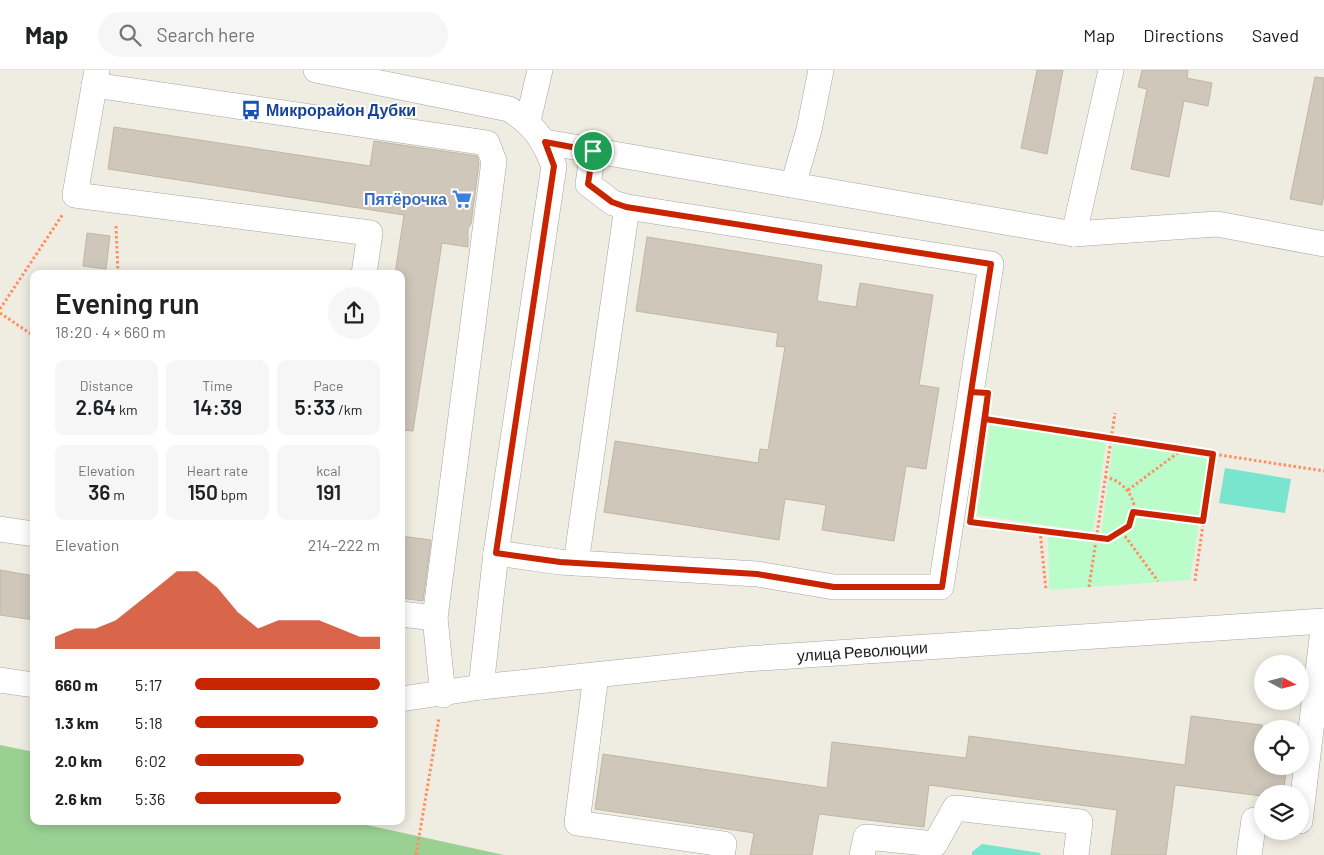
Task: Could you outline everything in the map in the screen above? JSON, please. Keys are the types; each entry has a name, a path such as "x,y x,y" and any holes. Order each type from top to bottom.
{"street":[{"path":"316,70 351,73 510,109 528,121 545,142 554,166 496,553 481,688"},
{"path":"528,121 540,70"},
{"path":"793,185 809,130 821,70"},
{"path":"1074,234 1111,70"},
{"path":"365,270 370,233 76,195 96,77 487,143 494,162 435,618 442,694"},
{"path":"545,142 1074,234 1217,224 1324,244"},
{"path":"496,553 576,563 757,574 834,587 942,587 991,264 626,207 612,202 588,184 593,151"},
{"path":"576,563 626,207"},
{"path":"0,528 30,533"},
{"path":"405,614 435,618"},
{"path":"1304,785 1324,621"},
{"name":"улица Революции","path":"405,699 481,688 755,658 1324,621"},
{"path":"596,675 578,823 724,844 722,855"},
{"path":"0,680 30,684"},
{"path":"862,855 866,837 935,844 955,808 1080,822 1076,855"},
{"path":"1249,855 1254,820"}],"path":[{"path":"30,333 0,311 76,195"},
{"path":"114,200 118,270"},
{"path":"1089,587 1115,413"},
{"path":"985,419 1324,471 1324,465"},
{"path":"1128,490 1183,449"},
{"path":"1195,581 1213,454"},
{"path":"970,522 1108,539 1129,526 1134,504 1122,482 1105,476"},
{"path":"1133,512 1203,521"},
{"path":"1040,531 1046,590"},
{"path":"1122,532 1158,581"},
{"path":"416,855 442,694"}],"green space":[{"path":"990,425 1106,442 1093,532 977,515"},
{"path":"1113,443 1209,457 1190,580 1049,590 1048,536 1100,543"},
{"path":"0,745 30,751 30,825 367,825 504,855 0,855"}],"shaded area":[{"path":"1225,468 1291,479 1285,513 1219,503"},
{"path":"982,844 1040,853 1041,855 972,855 972,852"}],"building":[{"path":"1037,70 1063,70 1047,154 1021,148"},
{"path":"1142,70 1188,70 1187,78 1212,83 1208,106 1184,101 1169,177 1131,169 1147,89 1138,87"},
{"path":"1315,77 1324,78 1324,194 1322,205 1290,199"},
{"path":"114,127 370,166 374,141 477,156 479,163 471,224 468,228 468,247 442,243 413,431 405,430 405,270 396,270 404,215 108,169"},
{"path":"87,233 110,236 106,269 83,266"},
{"path":"647,237 822,265 817,301 856,307 860,283 933,295 919,385 939,388 926,469 906,466 894,541 822,530 826,505 785,499 779,540 604,512 615,441 758,463 760,449 768,450 785,347 776,346 778,333 636,311"},
{"path":"405,537 431,540 423,601 405,599"},
{"path":"0,570 30,575 30,619 0,615"},
{"path":"1191,716 1254,724 1254,775 1286,775 1284,785 1254,785 1254,795 1175,785 1166,855 1111,855 1117,810 929,785 924,827 819,814 812,855 750,855 754,833 595,809 603,754 827,788 832,742 966,758 969,736 1185,765"}],"place":[{"name":"Микрорайон Дубки","path":"251,110"},
{"name":"Пятёрочка","path":"462,199"}],"route":[{"path":"593,151 545,142 554,166 496,553 560,562 757,574 834,587 942,587 971,392 988,393 985,419 1213,454 1203,521 1133,512 1129,526 1118,535 1108,539 970,522 988,393 971,392 991,264 626,207 612,202 588,184 593,151"}]}
